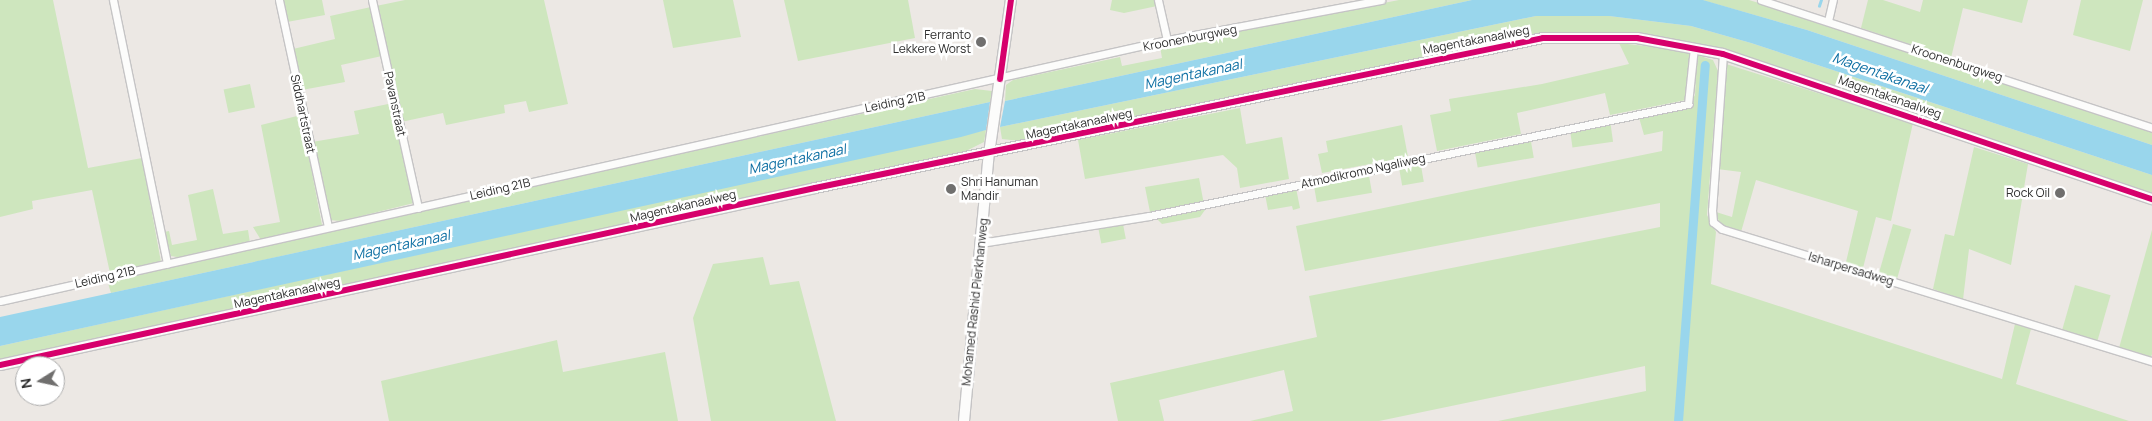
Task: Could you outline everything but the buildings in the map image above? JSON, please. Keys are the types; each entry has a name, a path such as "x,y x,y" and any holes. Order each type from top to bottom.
{"street":[{"path":"113,0 167,264"},
{"name":"Siddhartstraat","path":"279,0 328,228"},
{"name":"Pavanstraat","path":"372,0 418,208"},
{"name":"Mohamed Rashid Pierkhanweg","path":"964,421 989,154 1011,0"},
{"path":"1158,0 1167,40"},
{"name":"Kroonenburgweg","path":"1000,79 1167,40 1381,0"},
{"name":"Kroonenburgweg","path":"1761,0 2152,128"},
{"path":"1828,21 1833,0"},
{"name":"Magentakanaalweg","path":"0,365 815,188 989,154 1543,38 1637,38 1694,47 1723,54 2152,199"},
{"name":"Atmodikromo Ngaliweg","path":"981,243 1149,216 1688,104 1694,47"},
{"name":"Isharpersadweg","path":"1723,54 1712,210 1713,222 1722,229 2152,361"},
{"name":"Leiding 21B","path":"0,301 1000,79"}],"green space":[{"path":"0,0 53,0 88,168 142,158 161,262 110,273 92,190 32,201 33,209 0,217"},
{"path":"282,0 322,0 325,15 287,22"},
{"path":"405,0 544,0 568,104 529,112 526,101 504,105 505,113 446,125 443,113 401,122 376,6"},
{"path":"663,0 733,0 741,37 673,48"},
{"path":"784,0 908,0 915,38 798,61"},
{"path":"1112,0 1156,0 1157,6 1124,13 1110,10"},
{"path":"1399,0 1472,0 1005,101 1006,85 1013,80 1120,57 1122,66 1162,58 1160,47"},
{"path":"1702,0 1749,0 1907,49 2152,132 2152,145 1807,30"},
{"path":"1868,0 1883,0 1920,12 1923,0 2028,0 2022,23 1963,8 1951,58 1861,28"},
{"path":"2081,0 2143,0 2130,51 2073,35"},
{"path":"371,7 382,56 341,65 345,82 302,90 293,49 335,39 330,16"},
{"path":"1536,16 1609,16 1691,26 1751,43 2152,175 2152,194 1742,55 1638,32 1534,34 1021,141 1002,139 1000,127"},
{"path":"1619,43 1689,51 1691,53 1686,100 1610,115 1605,93 1517,113 1521,134 1437,151 1430,115 1451,111 1449,99 1542,84 1629,64"},
{"path":"1697,55 1713,60 1718,71 1707,215 1716,232 1711,284 2002,379 2015,324 2031,329 2016,384 2129,421 1498,421 1646,391 1645,366 1379,421 1250,421 1293,411 1284,370 1159,400 1164,421 1118,421 1110,383 1317,337 1309,296 1660,227 1660,203 1305,271 1296,226 1662,151 1663,131 1644,135 1638,114 1689,105 1695,95"},
{"path":"1726,64 1913,123 1891,221 1876,217 1863,268 1846,262 1858,211 1756,180 1741,232 1720,225 1716,212 1732,217 1741,172 1717,169"},
{"path":"250,84 255,107 229,113 224,90"},
{"path":"975,89 992,91 990,102 111,293 107,280"},
{"path":"393,103 414,203 341,221 329,220 312,142 359,134 354,111"},
{"path":"1240,108 1246,144 1282,137 1289,179 1240,188 1237,168 1223,155 1085,179 1078,140"},
{"path":"301,115 322,225 261,240 253,227 280,222 261,125"},
{"path":"1610,120 1613,142 1572,147 1569,126"},
{"path":"1402,125 1408,157 1322,173 1318,154 1328,152 1326,141"},
{"path":"986,130 984,142 962,153 0,359 0,346"},
{"path":"1530,136 1534,158 1478,168 1474,146"},
{"path":"1974,147 2028,164 2011,265 1969,249 1963,300 1933,289 1945,234 1954,236"},
{"path":"1420,160 1424,182 1402,185 1398,164"},
{"path":"1368,170 1372,193 1317,202 1313,180"},
{"path":"1199,178 1205,210 1200,217 1162,224 1150,212 1145,187"},
{"path":"1295,183 1300,208 1293,210 1292,206 1268,210 1264,189"},
{"path":"213,189 223,234 248,230 250,243 183,258 171,256 164,232 169,231 172,245 197,240 188,195"},
{"path":"1122,219 1126,239 1101,243 1097,224"},
{"path":"1893,224 1911,229 1897,278 1879,273"},
{"path":"2152,230 2152,354 2151,357 2119,348"},
{"path":"763,257 770,285 799,281 836,421 711,421 693,318 713,264"},
{"path":"2075,285 2111,295 2097,341 2062,331"},
{"path":"557,340 563,372 665,352 678,421 389,421 381,381"}],"water":[{"name":"Magentakanaal","path":"1472,0 1703,0 1807,30 2152,145 2152,175 1751,43 1691,26 1609,16 1536,16 1000,127 1005,101"},
{"name":"Magentakanaal","path":"990,102 986,130 961,137 0,346 0,317"}],"waterway":[{"path":"1819,6 1821,0"},
{"path":"1678,421 1705,65"}],"cycle path":[{"path":"1000,79 1011,0"},
{"path":"0,365 815,188 1543,38 1637,38 1723,54 2152,199"}],"place":[{"name":"Ferranto Lekkere Worst","path":"981,42"},
{"name":"Shri Hanuman Mandir","path":"951,189"},
{"name":"Rock Oil","path":"2060,193"}]}
